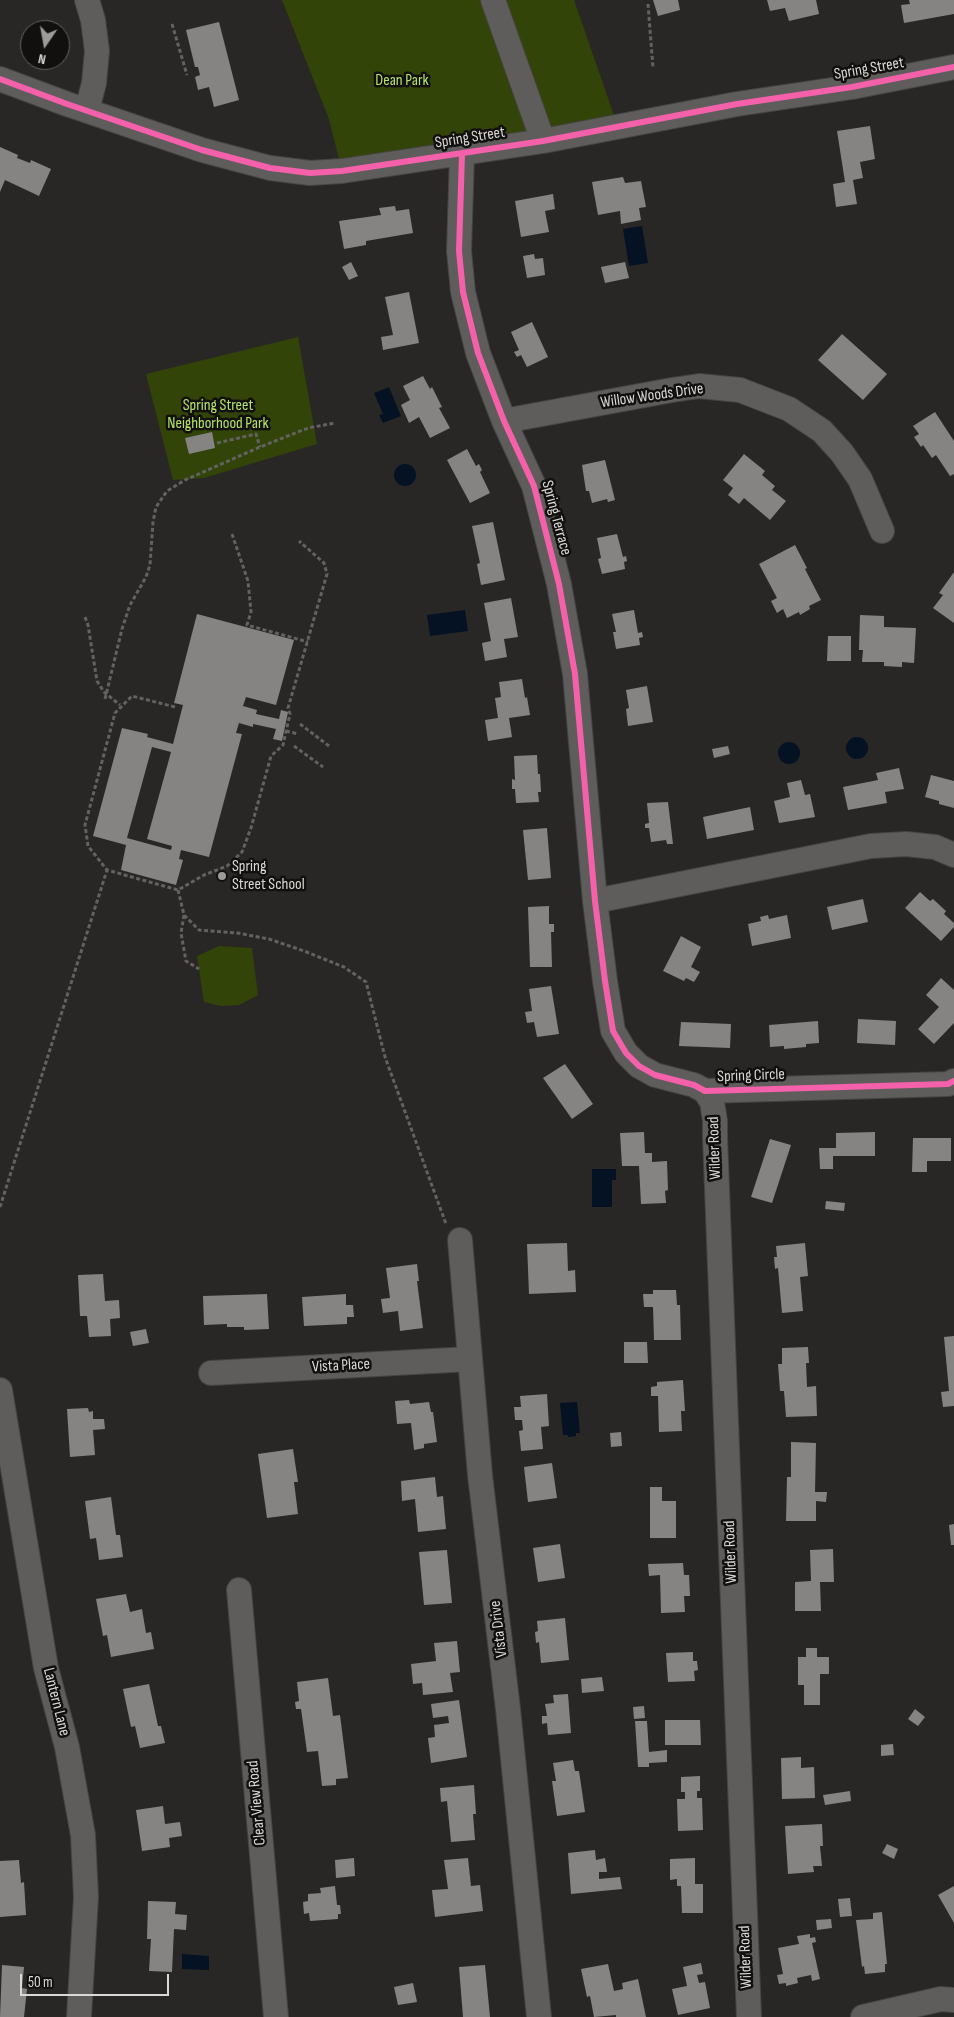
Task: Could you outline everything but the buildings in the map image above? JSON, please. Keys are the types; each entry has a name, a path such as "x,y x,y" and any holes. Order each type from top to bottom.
{"street":[{"path":"86,110 94,83 97,51 93,20 87,0"},
{"path":"493,0 543,141"},
{"name":"Spring Street","path":"0,79 202,150 262,166 310,173 342,171 543,141 737,104 852,87 954,67"},
{"name":"Spring Terrace","path":"462,154 459,252 463,292 478,353 504,421 534,486 559,584 575,674 595,901"},
{"name":"Willow Woods Drive","path":"504,421 699,386 740,390 789,409 822,431 842,453 860,479 882,531"},
{"path":"595,901 871,846 906,844 935,847 954,855"},
{"name":"Spring Circle","path":"595,901 613,1031 626,1053 639,1066 655,1075 694,1085 704,1091 948,1084 954,1081"},
{"name":"Wilder Road","path":"704,1091 712,1102 715,1121 714,1137 749,2017"},
{"name":"Vista Drive","path":"460,1240 480,1475 507,1696 539,2017"},
{"name":"Vista Place","path":"211,1373 470,1359"},
{"name":"Lantern Lane","path":"0,1390 46,1668 67,1747 83,1835 86,1897 79,2017"},
{"name":"Clear View Road","path":"239,1590 276,2017"},
{"path":"863,2017 941,1999 954,2000"}],"path":[{"path":"648,4 653,68"},
{"path":"172,24 187,75"},
{"path":"105,699 122,629 130,605 146,577 150,565 156,507 167,491 185,480 260,447 308,428 335,423"},
{"path":"217,443 256,434 260,447"},
{"path":"232,534 248,581 251,612 247,625 308,642"},
{"path":"175,707 132,696 115,713 86,825 88,846 108,870 178,890 204,875 227,866 242,852 251,828 271,756 283,745 290,714 288,708 327,574 324,563 299,541"},
{"path":"85,617 97,681 106,694 120,705"},
{"path":"300,724 329,746"},
{"path":"286,731 298,734"},
{"path":"294,746 323,767"},
{"path":"0,1207 108,870"},
{"path":"178,890 184,915 180,933 186,961 199,968"},
{"path":"184,915 199,930 238,933 269,939 344,968 366,982 386,1057 446,1224 460,1240"}],"green space":[{"name":"Dean Park","path":"282,0 574,0 618,127 342,171 329,119"},
{"name":"Spring Street Neighborhood Park","path":"298,337 317,444 204,478 173,480 146,374"},
{"path":"219,946 252,948 258,995 239,1005 221,1006 204,1002 197,956"}],"water":[{"path":"642,226 648,263 629,266 623,229"},
{"path":"389,387 401,416 383,423 379,415 383,414 374,393"},
{"path":"405,464 413,467 416,475 413,483 405,486 397,483 394,475 397,467"},
{"path":"465,610 468,631 430,636 427,615"},
{"path":"857,737 865,740 868,748 865,756 857,759 849,756 846,748 849,740"},
{"path":"789,742 797,745 800,753 797,761 789,764 781,761 778,753 781,745"},
{"path":"592,1169 616,1169 616,1180 612,1180 612,1207 592,1207"},
{"path":"577,1402 580,1433 576,1433 576,1436 568,1437 568,1435 563,1435 560,1403"},
{"path":"182,1954 209,1956 209,1970 182,1969"}],"cycle path":[{"path":"0,79 202,150 270,168 310,173 342,171 543,141 737,104 852,87 954,67"},
{"path":"462,154 459,251 463,292 478,353 504,421 534,486 559,584 575,674 595,901 613,1031 626,1053 639,1066 655,1075 694,1085 705,1091 948,1084 954,1081"}],"place":[{"name":"Spring Street School","path":"222,876"}]}
